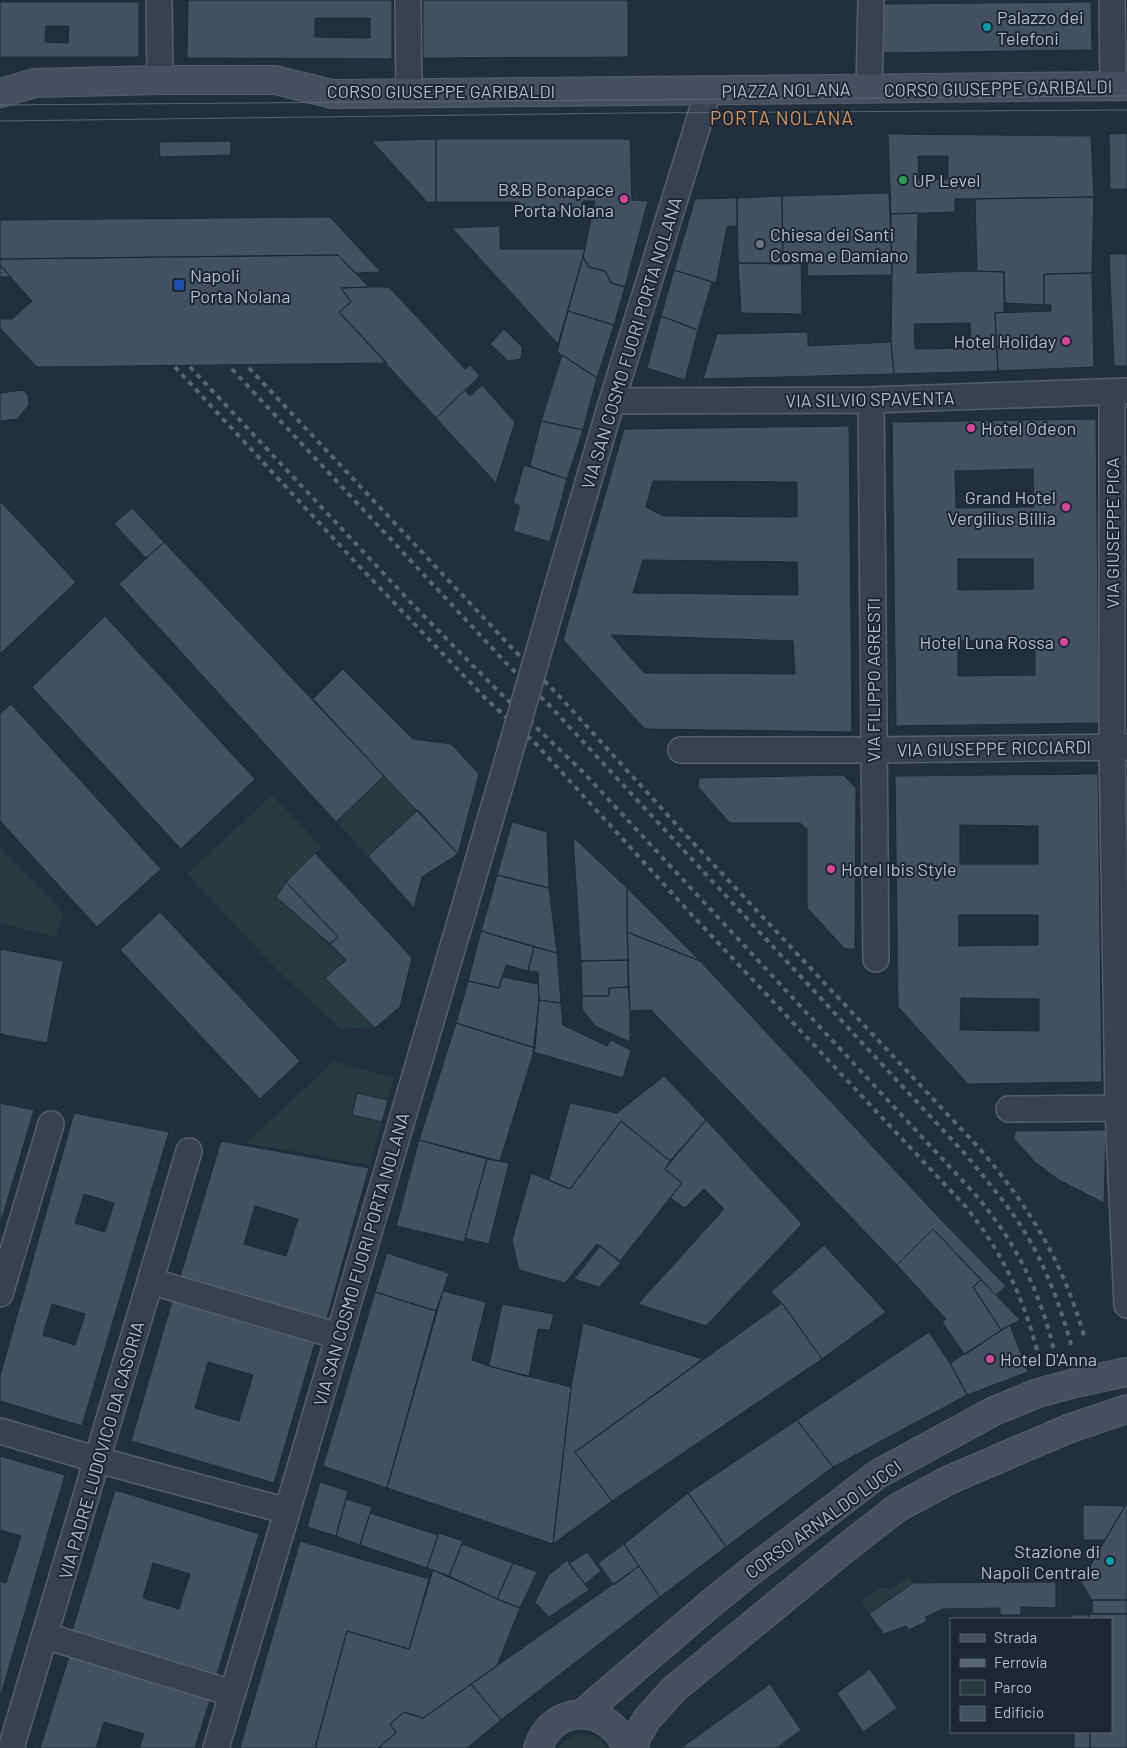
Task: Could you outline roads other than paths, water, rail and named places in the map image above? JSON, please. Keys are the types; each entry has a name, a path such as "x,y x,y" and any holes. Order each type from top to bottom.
{"main road":[{"name":"CORSO GIUSEPPE GARIBALDI","path":"0,92 35,83 160,80 274,80 332,94 704,91"},
{"name":"CORSO GIUSEPPE GARIBALDI","path":"868,89 1120,86"},
{"name":"PIAZZA NOLANA","path":"704,91 868,89"},
{"name":"CORSO ARNALDO LUCCI","path":"582,1714 716,1600 878,1474 994,1411 1038,1393 1127,1372"},
{"name":"CORSO ARNALDO LUCCI","path":"633,1748 637,1736 647,1719 674,1689 842,1551 898,1508 949,1480 1068,1429 1127,1409"},
{"path":"537,1746 547,1730 559,1720 582,1714 593,1715 613,1726 620,1734 627,1748"}],"street":[{"path":"159,0 160,80"},
{"path":"408,0 409,93"},
{"path":"868,89 871,0"},
{"path":"1112,0 1120,86"},
{"name":"VIA SAN COSMO FUORI PORTA NOLANA","path":"216,1748 612,401 704,105 704,91"},
{"name":"VIA SILVIO SPAVENTA","path":"612,401 871,400 1119,392"},
{"name":"VIA GIUSEPPE PICA","path":"1119,392 1122,1108 1127,1305"},
{"name":"VIA FILIPPO AGRESTI","path":"871,400 876,959"},
{"name":"VIA GIUSEPPE RICCIARDI","path":"681,750 1120,747"},
{"path":"1008,1109 1122,1108"},
{"path":"0,1294 51,1124"},
{"name":"VIA PADRE LUDOVICO DA CASORIA","path":"11,1748 190,1151"},
{"path":"150,1281 338,1336"},
{"path":"0,1431 98,1460 287,1511"},
{"path":"46,1636 231,1694"}],"tram line":[{"path":"0,105 1127,96"},
{"path":"0,121 629,113 1127,110"}],"railway":[{"path":"175,367 359,566 485,698 536,744 691,914 966,1207 991,1242 1010,1276 1026,1313 1038,1354"},
{"path":"190,367 417,609 495,688 583,772 974,1193 1002,1229 1024,1267 1041,1307 1054,1351"},
{"path":"249,368 561,698 684,833 980,1149 1015,1194 1043,1238 1066,1285 1085,1339"},
{"path":"232,369 507,664 550,706 967,1156 1007,1206 1032,1244 1055,1295 1072,1348"}],"place":[{"name":"Palazzo dei Telefoni","path":"987,27"},
{"name":"UP Level","path":"903,180"},
{"name":"B&B Bonapace Porta Nolana","path":"624,199"},
{"name":"Chiesa dei Santi Cosma e Damiano","path":"760,244"},
{"name":"Napoli Porta Nolana","path":"179,285"},
{"name":"Hotel Holiday","path":"1066,341"},
{"name":"Hotel Odeon","path":"971,428"},
{"name":"Grand Hotel Vergilius Billia","path":"1066,507"},
{"name":"Hotel Luna Rossa","path":"1064,642"},
{"name":"Hotel Ibis Style","path":"831,869"},
{"name":"Hotel D'Anna","path":"990,1359"},
{"name":"Stazione di Napoli Centrale","path":"1110,1561"}],"district":[{"name":"PORTA NOLANA","path":"782,117"}]}
